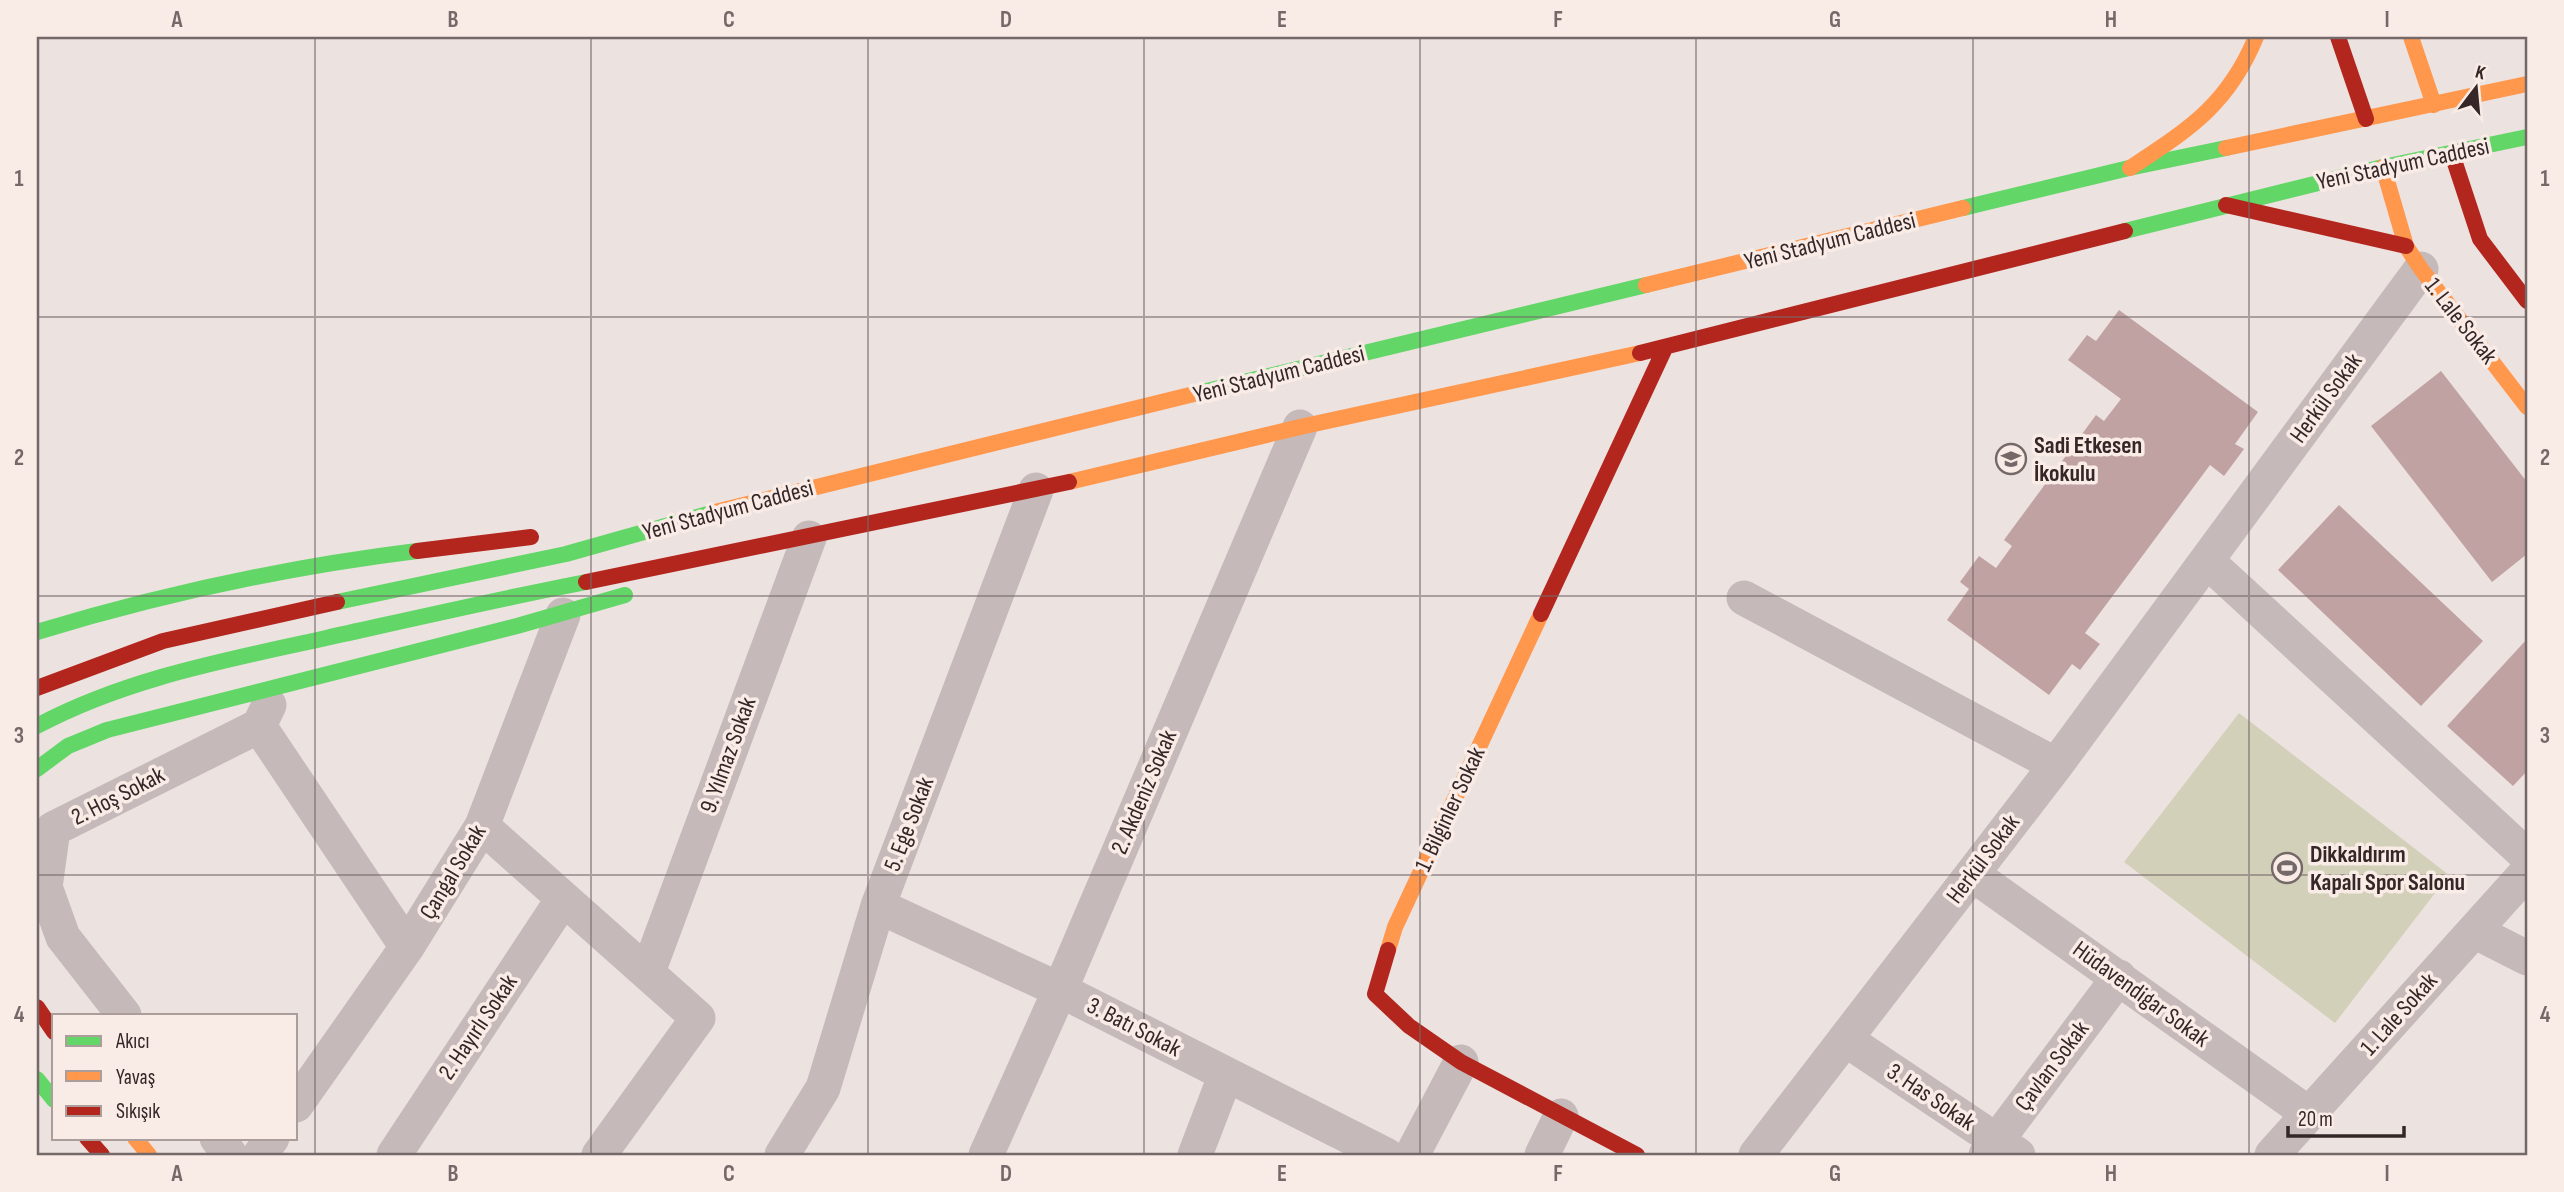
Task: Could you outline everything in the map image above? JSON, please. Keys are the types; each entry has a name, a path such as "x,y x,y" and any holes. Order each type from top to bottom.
{"main road":[{"path":"2129,169 2201,120 2239,77 2256,37"},
{"path":"2338,37 2368,125"},
{"path":"2411,37 2436,111"},
{"name":"Yeni Stadyum Caddesi","path":"37,688 163,642 423,583 566,554 761,499 2129,169 2436,111 2527,84"},
{"name":"Yeni Stadyum Caddesi","path":"37,726 71,708 143,681 208,664 579,583 1036,490 1300,427 1665,348 2225,205 2380,161 2527,137"},
{"path":"2450,148 2480,239 2527,301"},
{"path":"2380,161 2413,258"},
{"path":"2225,205 2413,258"},
{"name":"1. Lale Sokak","path":"2413,258 2527,407"},
{"name":"1. Bilginler Sokak","path":"1637,1155 1461,1062 1409,1026 1375,994 1395,927 1665,348"},
{"path":"611,525 761,499"},
{"path":"37,632 150,600 262,574 357,559 545,536"},
{"path":"667,582 809,538"},
{"path":"37,769 45,760 83,738 280,683 563,615 641,590"},
{"path":"37,1007 52,1028"},
{"path":"37,1079 52,1098"},
{"path":"89,1140 102,1155"},
{"path":"137,1140 149,1155"}],"street":[{"name":"Herkül Sokak","path":"1756,1155 2056,765 2207,561 2413,258"},
{"name":"2. Akdeniz Sokak","path":"986,1155 1060,990 1300,427"},
{"name":"5. Ege Sokak","path":"782,1155 823,1088 878,906 1036,490"},
{"name":"9. Yılmaz Sokak","path":"648,972 809,538"},
{"path":"2207,561 2527,856"},
{"path":"1744,598 2056,765"},
{"name":"Çangal Sokak","path":"298,1102 407,947 482,826 563,615"},
{"path":"280,683 259,726 407,947"},
{"name":"2. Hoş Sokak","path":"123,1014 63,937 46,887 53,829 259,726"},
{"path":"482,826 698,1017 600,1155"},
{"name":"1. Lale Sokak","path":"2272,1155 2527,872"},
{"name":"Hüdavendigar Sokak","path":"1972,874 2309,1114"},
{"name":"2. Hayırlı Sokak","path":"394,1155 563,900"},
{"name":"3. Batı Sokak","path":"878,906 1060,990 1226,1074 1370,1152"},
{"path":"2474,931 2527,958"},
{"name":"Çavlan Sokak","path":"2000,1151 2119,977"},
{"name":"3. Has Sokak","path":"1845,1039 2000,1151"},
{"path":"1412,1155 1461,1062"},
{"path":"1195,1155 1226,1074"},
{"path":"1542,1155 1560,1116"},
{"path":"219,1140 230,1155"},
{"path":"260,1155 271,1140"}],"shaded area":[{"name":"Dikkaldırım Kapalı Spor Salonu","path":"2239,713 2449,875 2335,1023 2124,862"}],"building":[{"path":"2119,310 2258,412 2235,444 2244,449 2224,476 2210,465 2085,633 2100,644 2080,670 2072,664 2049,695 1947,620 1969,589 1960,582 1979,556 1996,568 2012,546 2004,540 2096,415 2104,421 2121,399 2068,360 2087,335 2096,341"},
{"path":"2441,371 2527,482 2527,554 2492,582 2371,426"},
{"path":"2339,505 2483,641 2421,706 2278,570"},
{"path":"2527,639 2527,771 2513,786 2447,726"}],"traffic: fast":[{"path":"2125,231 2383,167 2527,137"},
{"path":"1963,208 2226,148"},
{"path":"1194,394 1646,285"},
{"path":"337,602 566,554 715,512"},
{"path":"37,632 225,583 320,565 417,551"},
{"path":"37,726 106,695 178,672 586,582"},
{"path":"37,769 68,746 107,730 517,626 625,595"},
{"path":"37,1079 52,1098"}],"traffic: slow":[{"path":"2130,168 2171,141 2205,113 2233,81 2256,37"},
{"path":"2411,37 2434,105"},
{"path":"2226,148 2527,84"},
{"path":"2383,167 2406,246 2527,407"},
{"path":"1646,285 1963,208"},
{"path":"1069,482 1300,427 1640,353"},
{"path":"715,512 1194,394"},
{"path":"1388,950 1395,927 1541,614"},
{"path":"137,1140 149,1155"}],"traffic: jam":[{"path":"2338,37 2366,119"},
{"path":"2452,154 2480,239 2527,301"},
{"path":"2226,205 2406,246"},
{"path":"1640,353 2125,231"},
{"path":"1541,614 1665,348"},
{"path":"586,582 1069,482"},
{"path":"417,551 531,537"},
{"path":"37,688 163,641 337,602"},
{"path":"1388,950 1375,994 1409,1026 1461,1062 1637,1155"},
{"path":"37,1007 52,1029"},
{"path":"89,1140 102,1155"}],"place":[{"name":"Sadi Etkesen İkokulu","path":"2011,459"},
{"name":"Dikkaldırım Kapalı Spor Salonu","path":"2287,868"}]}
